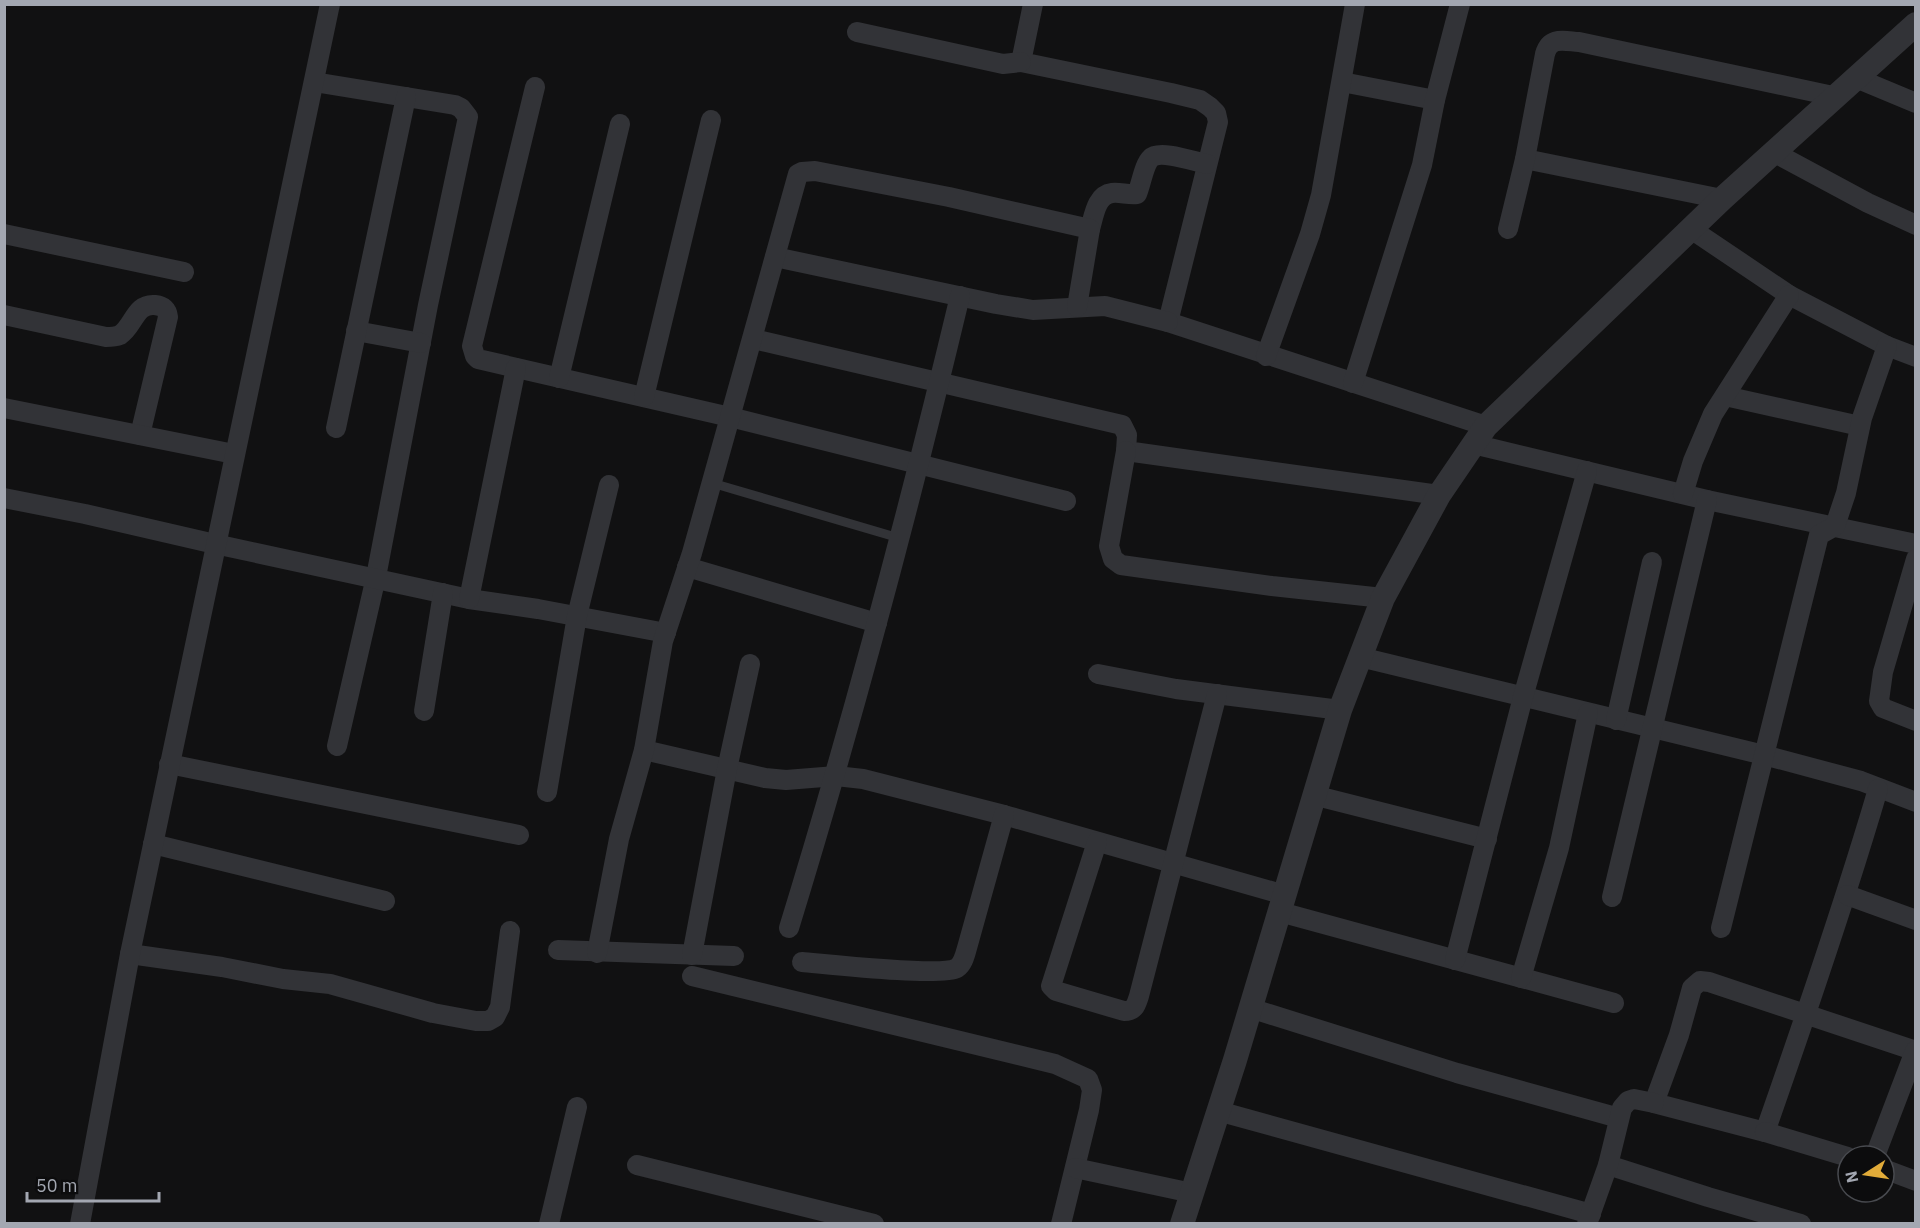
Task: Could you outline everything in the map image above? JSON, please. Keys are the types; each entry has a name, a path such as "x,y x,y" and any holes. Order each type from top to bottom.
{"street":[{"path":"80,1224 130,954 330,4"},
{"path":"1021,62 1033,4"},
{"path":"1266,356 1310,234 1321,195 1355,4"},
{"path":"1353,383 1422,165 1435,100 1460,4"},
{"path":"1182,1224 1340,710 1383,598 1439,495 1480,435 1722,199 1833,96 1916,24"},
{"path":"857,33 1004,64 1021,62 1171,93 1200,100 1210,106 1216,113 1218,122 1168,322"},
{"path":"1508,229 1525,159 1545,54 1549,45 1558,40 1579,42 1833,96"},
{"path":"1856,78 1916,103"},
{"path":"314,82 455,105 461,108 468,117 376,577 337,746"},
{"path":"1342,82 1435,100"},
{"path":"535,87 472,346 478,359 730,417 1066,501"},
{"path":"336,428 406,97"},
{"path":"644,397 711,120"},
{"path":"559,378 620,123"},
{"path":"1773,152 1868,203 1916,225"},
{"path":"1077,307 1090,228 1100,201 1105,195 1112,192 1137,194 1149,160 1154,155 1166,155 1208,164"},
{"path":"1525,159 1722,199"},
{"path":"597,952 619,839 644,750 666,633 753,339 798,174 807,171 949,197 1090,228"},
{"path":"1691,229 1789,295 1887,346 1913,351"},
{"path":"4,234 184,272"},
{"path":"775,257 1033,310 1105,306 1168,322 1353,383 1480,435 1587,471 1707,500 1916,544"},
{"path":"1683,494 1693,461 1713,414 1789,295"},
{"path":"789,928 836,776 920,464 960,296"},
{"path":"4,315 113,337 126,329 144,307 151,304 165,309 168,317 140,435"},
{"path":"356,331 421,344"},
{"path":"753,339 1122,425 1128,435 1109,546 1113,559 1121,565 1272,586 1383,598"},
{"path":"1721,928 1819,535 1835,526 1846,493 1860,426 1887,346"},
{"path":"470,599 516,368"},
{"path":"1725,396 1860,426"},
{"path":"4,408 234,454"},
{"path":"1126,451 1439,495"},
{"path":"1455,960 1523,697 1587,471"},
{"path":"547,792 577,616 609,485"},
{"path":"4,498 470,599 666,633"},
{"path":"1612,897 1707,500"},
{"path":"1916,559 1883,672 1879,695 1883,708 1916,721"},
{"path":"1616,720 1652,562"},
{"path":"687,567 877,622"},
{"path":"424,711 443,593"},
{"path":"1360,657 1764,755 1861,782 1916,802"},
{"path":"692,955 727,769 750,664"},
{"path":"1098,674 1176,689 1340,710"},
{"path":"1097,842 1051,986 1056,991 1124,1011 1131,1011 1135,1007 1217,694"},
{"path":"1521,978 1559,848 1587,713"},
{"path":"644,750 765,778 786,780 836,776 863,779 1004,815 1173,863 1282,903 1455,960 1614,1003"},
{"path":"169,764 519,835"},
{"path":"1765,1132 1847,895 1878,789"},
{"path":"1313,795 1487,838"},
{"path":"802,962 906,970 956,969 962,962 967,948 1004,815"},
{"path":"153,844 385,901"},
{"path":"1847,895 1916,920"},
{"path":"130,954 222,967 283,979 330,984 433,1013 488,1021 495,1017 500,1008 510,931"},
{"path":"558,950 734,956"},
{"path":"692,976 1055,1064 1088,1079 1092,1090 1089,1110 1061,1224"},
{"path":"1654,1103 1679,1035 1692,988 1700,981 1709,982 1915,1051 1880,1144"},
{"path":"1250,1008 1457,1073 1619,1118"},
{"path":"1218,1111 1589,1219 1608,1165 1619,1118 1624,1104 1628,1101 1641,1099 1836,1153"},
{"path":"549,1224 577,1107"},
{"path":"637,1165 874,1224"},
{"path":"1608,1165 1801,1224"},
{"path":"1075,1168 1192,1193"},
{"path":"1896,1174 1916,1181"}],"lane":[{"path":"711,483 899,538"}]}
